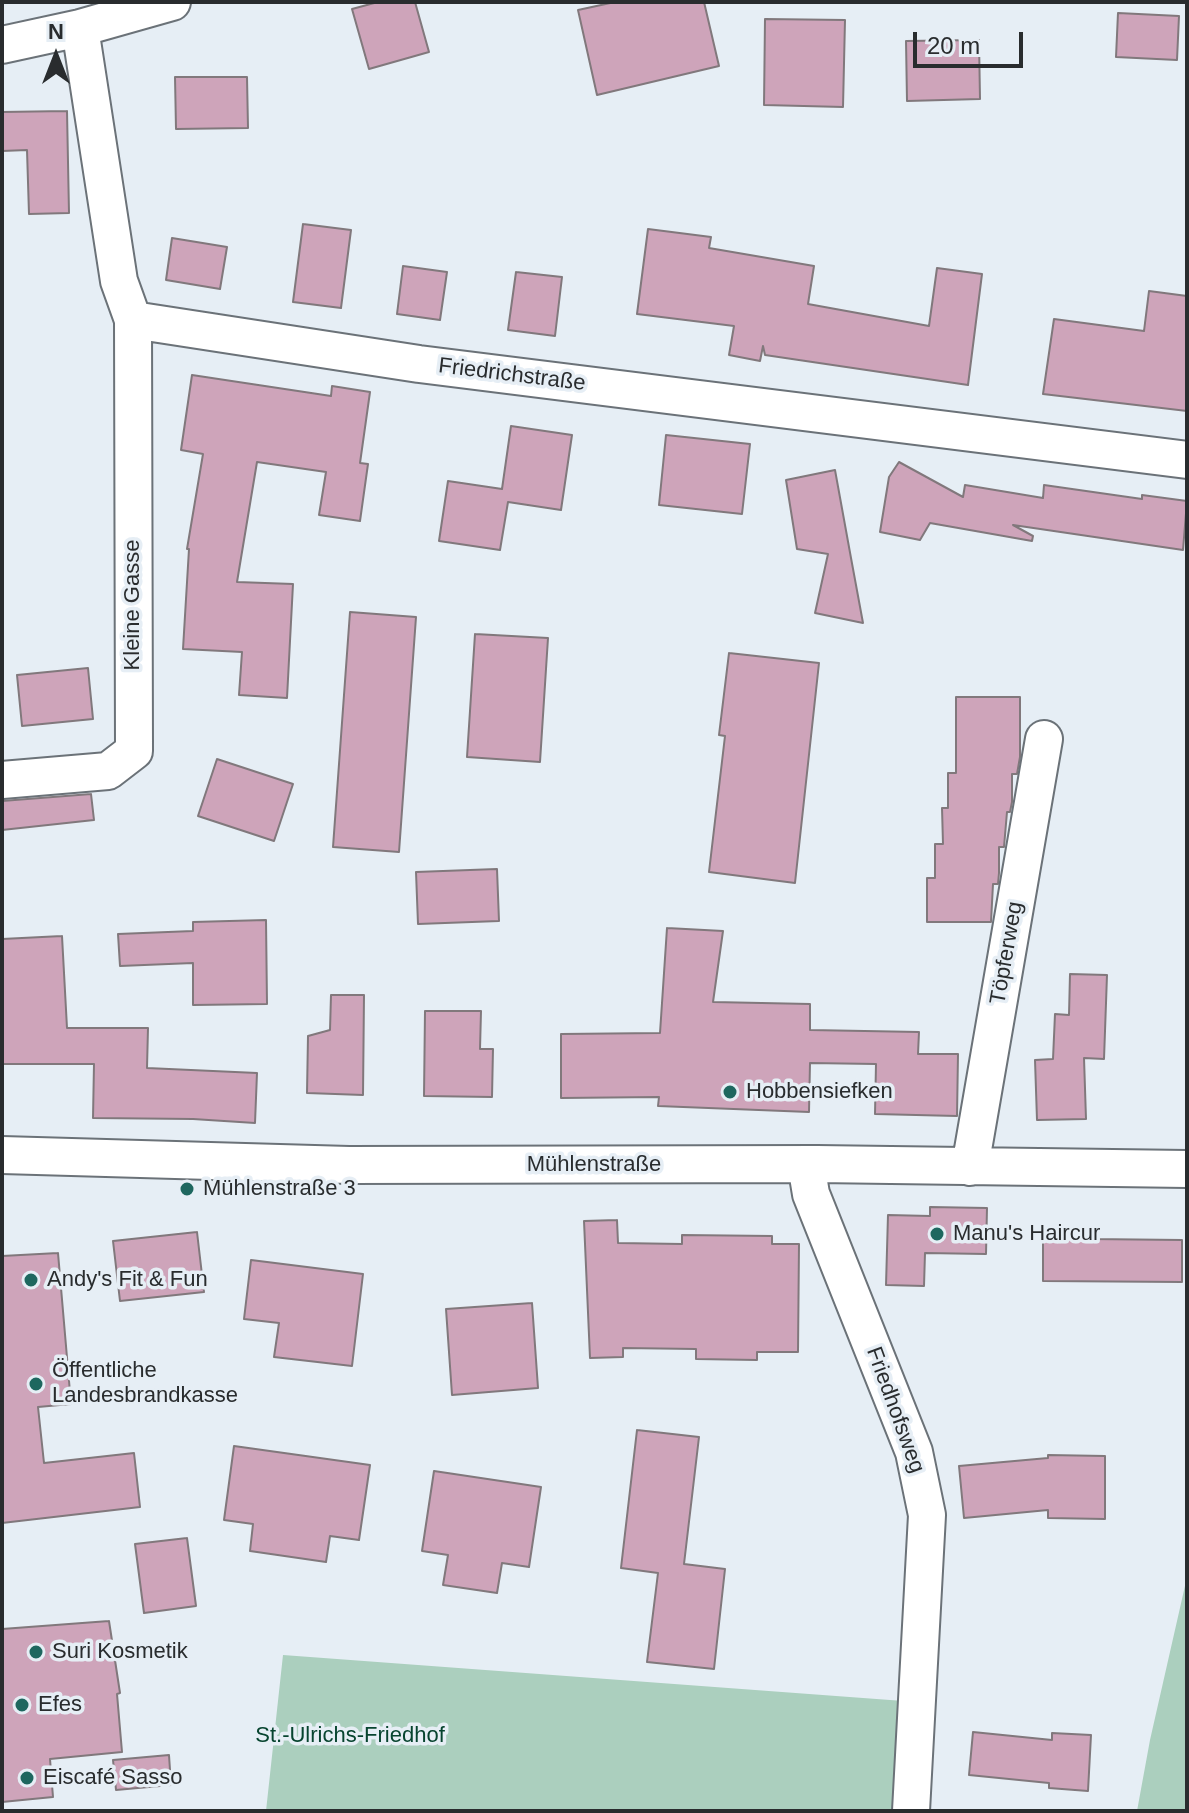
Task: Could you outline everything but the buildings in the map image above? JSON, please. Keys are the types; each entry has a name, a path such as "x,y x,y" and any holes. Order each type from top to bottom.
{"street":[{"path":"2,45 80,28 172,2"},
{"path":"80,28 119,281 133,320"},
{"name":"Friedrichstraße","path":"133,320 419,364 1187,460"},
{"name":"Kleine Gasse","path":"2,780 108,771 134,751 133,320"},
{"name":"Töpferweg","path":"970,1167 1044,739"},
{"name":"Mühlenstraße","path":"2,1155 349,1165 806,1164 1187,1169"},
{"name":"Friedhofsweg","path":"806,1164 811,1194 914,1452 927,1515 911,1811"}],"green space":[{"path":"1187,1577 1187,1811 1137,1811 1150,1740"},
{"name":"St.-Ulrichs-Friedhof","path":"283,1655 917,1702 911,1811 266,1811"}],"place":[{"name":"Hobbensiefken","path":"730,1092"},
{"name":"Mühlenstraße 3","path":"187,1189"},
{"name":"Manu's Haircur","path":"937,1234"},
{"name":"Andy's Fit & Fun","path":"31,1280"},
{"name":"Öffentliche Landesbrandkasse","path":"36,1384"},
{"name":"Suri Kosmetik","path":"36,1652"},
{"name":"Efes","path":"22,1705"},
{"name":"Eiscafé Sasso","path":"27,1778"}]}
